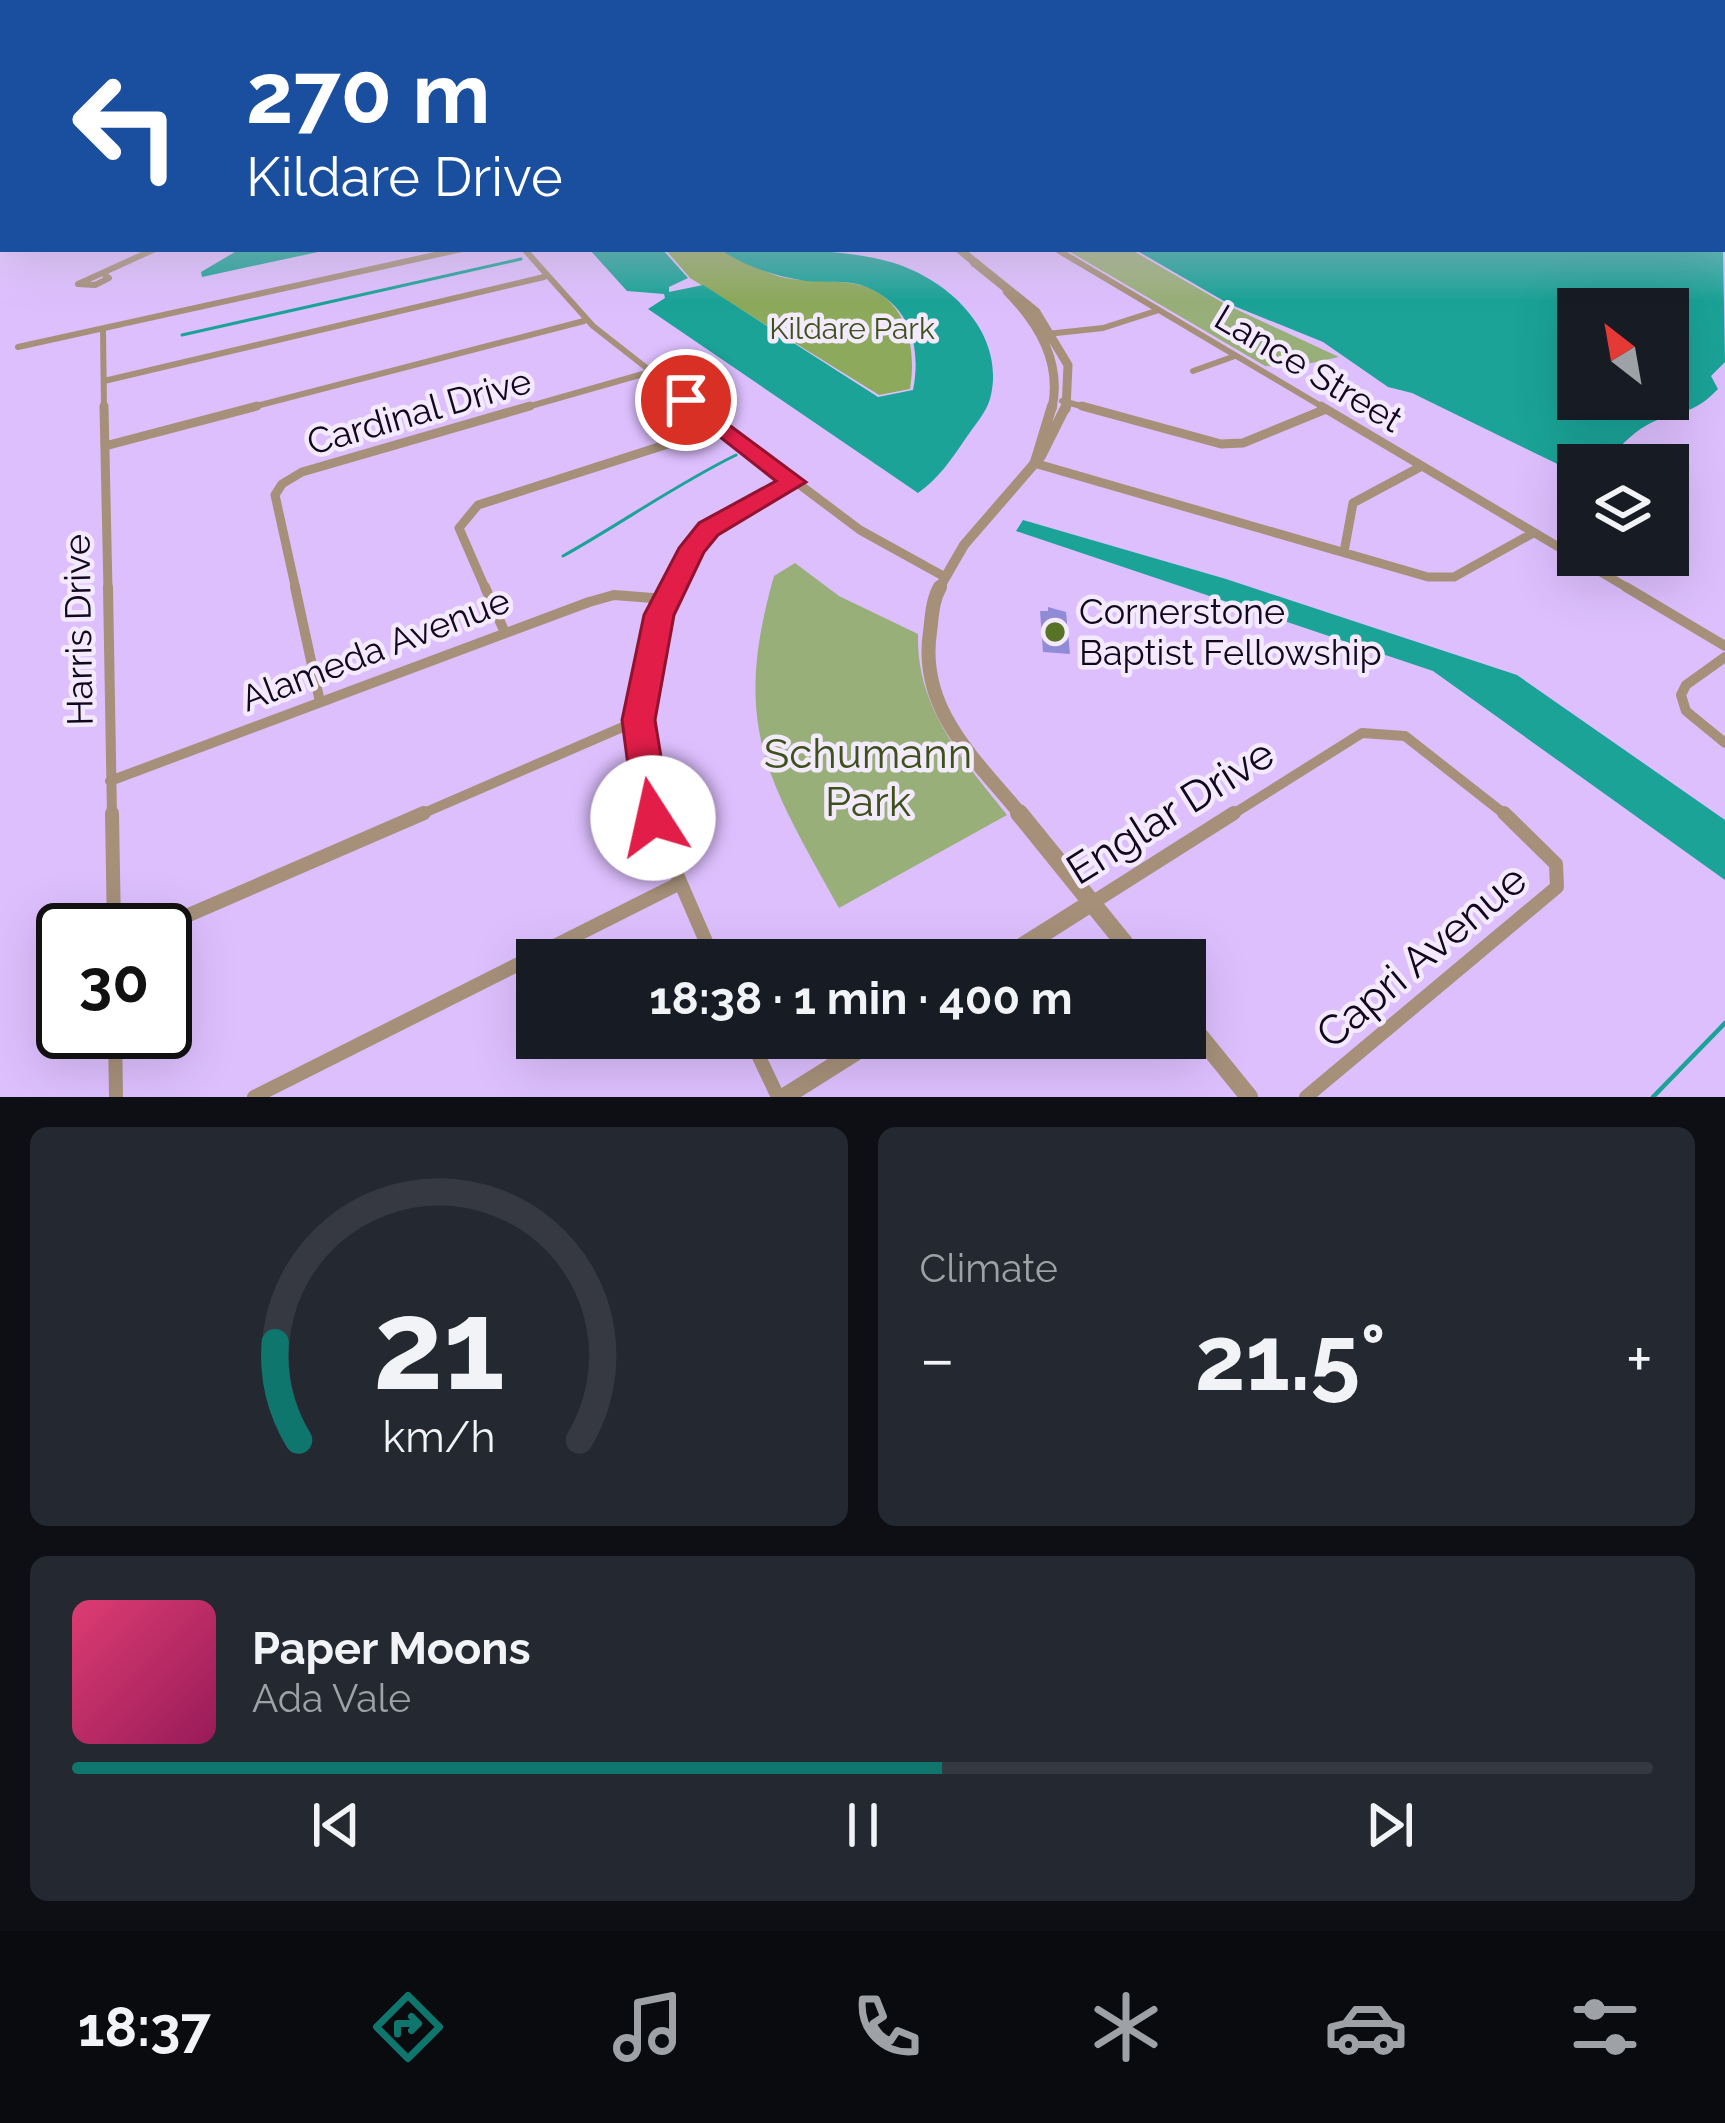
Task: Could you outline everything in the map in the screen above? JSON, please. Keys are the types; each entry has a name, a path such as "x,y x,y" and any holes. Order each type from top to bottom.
{"street":[{"path":"104,274 149,252"},
{"path":"18,347 450,252"},
{"path":"526,252 584,321 881,548 945,577"},
{"path":"951,252 1001,286 1043,334 1051,352 1054,399 1034,463"},
{"path":"962,252 1009,283 1056,333 1068,364 1069,404 1050,447 945,577 925,627 927,664 951,731 1121,939"},
{"name":"Lance Street","path":"1061,252 1725,646"},
{"path":"104,381 544,278"},
{"path":"1043,334 1103,328 1159,310"},
{"path":"105,446 584,321"},
{"name":"Harris Drive","path":"103,329 114,903"},
{"path":"1193,371 1235,356"},
{"name":"Cardinal Drive","path":"320,702 275,495 282,484 302,472 650,372"},
{"path":"1054,399 1221,444 1243,443 1326,409"},
{"path":"505,633 459,528 466,514 478,505 722,427"},
{"path":"1034,463 1444,578 1533,533"},
{"path":"1344,552 1353,503 1422,466"},
{"path":"704,939 653,818 639,720 651,641 692,548 709,529 793,482"},
{"name":"Alameda Avenue","path":"110,781 604,597 666,599"},
{"path":"1725,657 1686,685 1681,695 1686,711 1725,743"},
{"path":"192,914 639,720"},
{"name":"Englar Drive","path":"1034,939 1362,733 1380,731"},
{"name":"Capri Avenue","path":"1306,1097 1557,887 1556,864 1530,834 1405,736 1380,731"},
{"path":"254,1097 678,884"},
{"path":"1206,1044 1249,1097"},
{"path":"115,1059 116,1097"},
{"path":"761,1059 781,1097 843,1059"}],"green space":[{"name":"Kildare Park","path":"668,252 722,252 781,277 873,290 887,299 905,325 912,356 910,389 879,395 690,278"},
{"path":"1070,252 1135,252 1227,305 1339,357 1293,367 1265,366"},
{"name":"Schumann Park","path":"795,563 839,596 918,634 925,686 945,732 1007,815 839,908 775,786 757,713 761,628 774,576"}],"shaded area":[{"path":"235,252 318,252 202,277 201,272"},
{"path":"592,252 665,252 688,278 669,287 669,292 703,285 878,397 913,390 913,342 891,302 855,283 772,274 724,252 831,252 894,263 935,283 970,314 990,353 990,399 944,468 918,493 648,309 665,298 664,294 627,291"},
{"path":"1139,252 1723,252 1725,362 1711,376 1718,389 1689,410 1689,288 1557,288 1557,420 1658,420 1623,444 1557,444 1557,464 1412,393 1388,387 1323,342 1229,304"},
{"path":"1023,520 1226,579 1517,675 1725,820 1725,880 1433,671 1016,531"}],"building":[{"name":"Cornerstone Baptist Fellowship","path":"1048,607 1066,612 1070,654 1043,652 1040,611"}],"waterway":[{"path":"182,335 521,259"},
{"path":"563,556 736,455"},
{"path":"1653,1097 1725,1023"}],"place":[{"name":"Cornerstone Baptist Fellowship","path":"1055,632"}],"route":[{"path":"653,818 639,720 659,615 692,548 709,529 793,482 686,400"}]}
